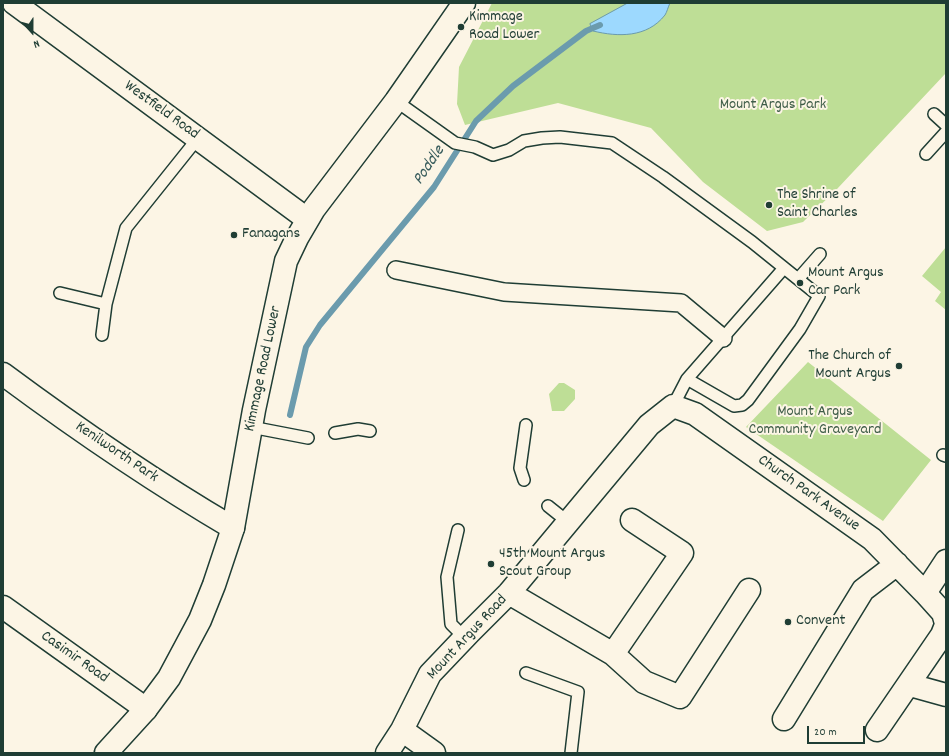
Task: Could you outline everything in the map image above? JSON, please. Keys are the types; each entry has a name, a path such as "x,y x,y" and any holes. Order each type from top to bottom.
{"street":[{"name":"Westfield Road","path":"14,3 307,219"},
{"name":"Kimmage Road Lower","path":"106,753 146,709 169,678 200,620 214,585 232,528 251,427 286,261 307,219 396,101 464,3"},
{"path":"396,270 504,292 681,303 723,338"},
{"name":"Kenilworth Park","path":"3,374 110,450 188,502 232,528"},
{"name":"Mount Argus Road","path":"387,753 402,730 430,674 509,593 649,425 673,406"},
{"name":"Church Park Avenue","path":"673,406 695,414 872,540 925,593 943,614 946,624"},
{"path":"612,654 682,553 632,520"},
{"path":"925,593 946,561"},
{"path":"784,719 863,590 897,564"},
{"path":"509,593 612,654 644,682 680,696 749,590"},
{"name":"Casimir Road","path":"3,608 146,709"},
{"path":"877,730 910,684 942,635 946,624"},
{"path":"910,684 946,695"},
{"path":"402,730 434,753"}],"lane":[{"path":"396,101 455,143 475,147 493,155 509,150 524,142 542,138 560,137 612,143 663,177 819,296 800,329 748,400 742,405 734,406 687,379"},
{"path":"934,114 946,125"},
{"path":"926,154 946,132"},
{"path":"102,335 106,304 126,228 198,138"},
{"path":"798,279 820,254"},
{"path":"673,406 687,379 784,268"},
{"path":"60,293 106,304"},
{"path":"524,480 520,468 526,425"},
{"path":"251,427 308,438"},
{"path":"335,433 358,429 370,431"},
{"path":"548,506 568,522"},
{"path":"458,530 447,577 452,624 464,638"},
{"path":"526,673 578,692 571,753"}],"green space":[{"name":"Mount Argus Park","path":"492,3 946,3 946,73 837,189 803,222 767,231 703,182 651,128 558,103 465,125 457,104 459,67"},
{"path":"946,247 946,310 935,301 941,292 922,276"},
{"name":"Mount Argus Community Graveyard","path":"808,362 931,460 883,521 746,427"},
{"path":"559,383 564,383 575,390 575,399 564,411 552,411 549,394"}],"water":[{"path":"628,3 670,3 665,15 658,23 641,32 622,35 593,31 590,24"}],"waterway":[{"name":"Poddle","path":"290,415 306,347 320,325 434,187 476,121 513,86 586,31 600,25"}],"place":[{"name":"Kimmage Road Lower","path":"461,27"},
{"name":"The Shrine of Saint Charles","path":"769,205"},
{"name":"Fanagans","path":"234,235"},
{"name":"Mount Argus Car Park","path":"800,283"},
{"name":"The Church of Mount Argus","path":"899,366"},
{"name":"45th Mount Argus Scout Group","path":"491,564"},
{"name":"Convent","path":"788,622"}]}
